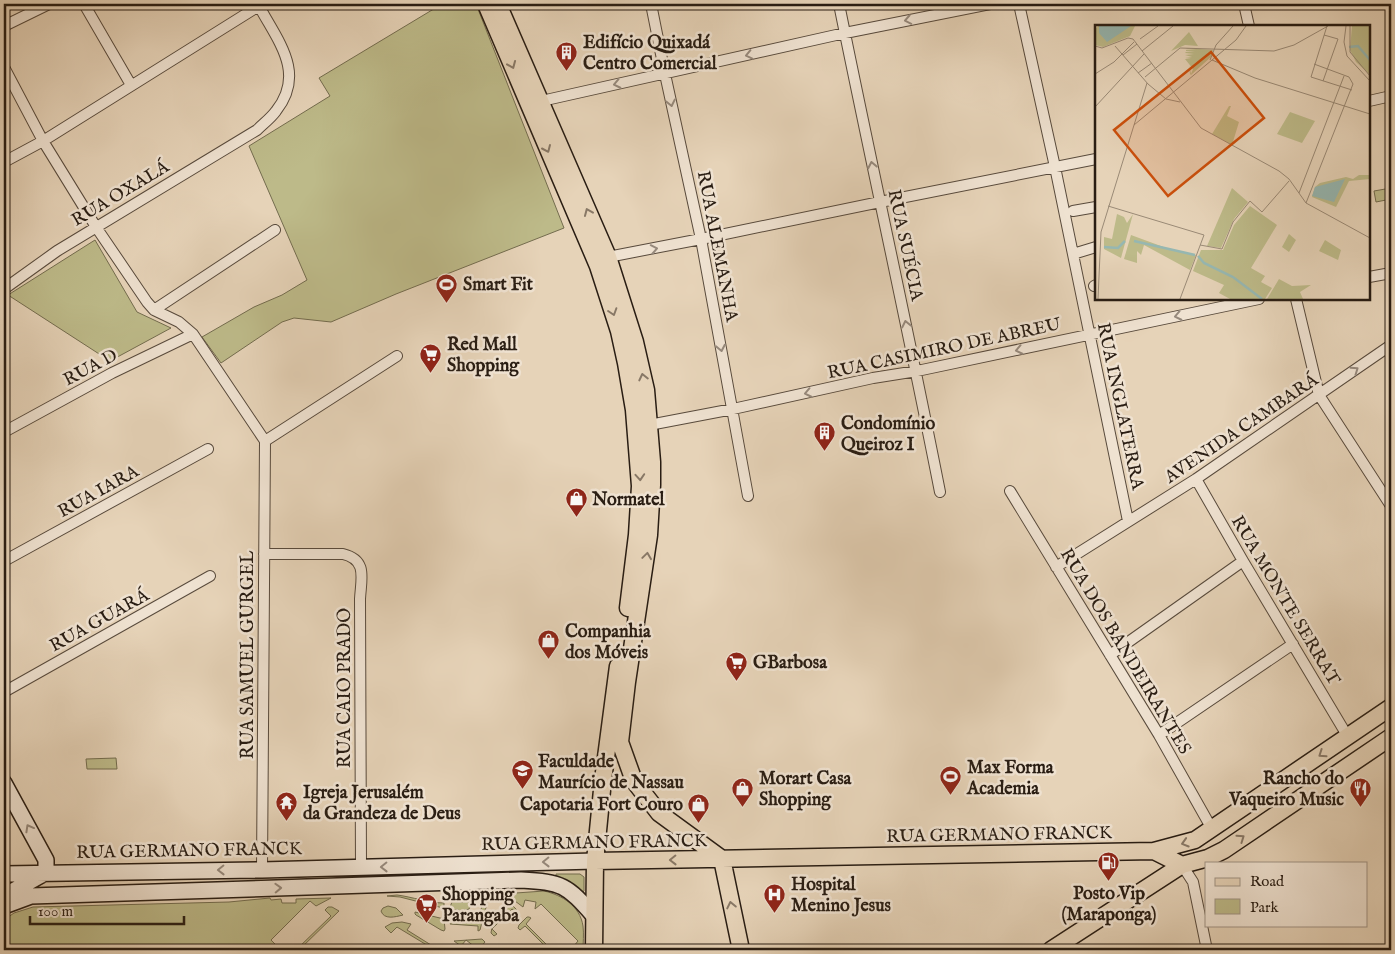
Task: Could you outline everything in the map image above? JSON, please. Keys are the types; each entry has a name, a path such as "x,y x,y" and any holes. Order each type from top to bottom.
{"main road":[{"path":"486,4 608,257 635,342 646,390 637,535 613,702 595,861 594,950"},
{"path":"498,4 534,103 604,283 619,332 643,427 652,485 650,535 627,682 620,742 634,781 659,813 722,859 741,950"},
{"path":"1154,851 1194,840 1391,707"},
{"path":"1051,950 1182,865 1208,858 1224,850 1391,737"},
{"path":"4,783 46,860 46,872 4,896"},
{"name":"RUA GERMANO FRANCK","path":"4,874 1154,851 1182,865"},
{"name":"RUA GERMANO FRANCK","path":"4,906 31,896 521,880 550,882 562,886 571,892 594,916"}],"street":[{"path":"4,26 49,4"},
{"path":"84,4 131,85"},
{"path":"4,162 43,141 260,4"},
{"name":"RUA OXALÁ","path":"4,289 57,251 257,130 277,110 288,90 289,68 281,46 260,4"},
{"name":"RUA ALEMANHA","path":"652,4 665,74 701,239 748,496"},
{"name":"RUA SUÉCIA","path":"839,4 940,492"},
{"path":"534,103 845,33 990,4"},
{"name":"RUA INGLATERRA","path":"1019,4 1055,167 1128,521"},
{"path":"1244,4 1248,25"},
{"path":"4,67 43,141 96,227 142,296 154,310 179,322 193,334 265,441 397,356"},
{"path":"1370,101 1391,96"},
{"path":"608,257 1095,158"},
{"path":"1073,212 1095,207"},
{"path":"154,310 275,230"},
{"path":"1073,254 1095,247"},
{"path":"1370,277 1391,273"},
{"name":"RUA CASIMIRO DE ABREU","path":"643,427 1255,300"},
{"path":"1296,300 1319,395 1391,506"},
{"name":"RUA D","path":"4,432 112,373 193,334"},
{"name":"AVENIDA CAMBARÁ","path":"1056,567 1196,479 1391,345"},
{"name":"RUA SAMUEL GURGEL","path":"262,870 265,441"},
{"name":"RUA IARA","path":"4,561 208,449"},
{"name":"RUA MONTE SERRAT","path":"1196,479 1348,736"},
{"name":"RUA DOS BANDEIRANTES","path":"1010,490 1159,735 1212,829"},
{"name":"RUA CAIO PRADO","path":"264,554 343,554 352,556 357,560 361,568 361,867"},
{"path":"1110,655 1243,561"},
{"name":"RUA GUARÁ","path":"4,692 210,576"},
{"path":"1159,735 1293,644"},
{"path":"1182,865 1193,882 1207,950"}],"green space":[{"path":"442,4 476,4 564,228 396,294 331,322 294,318 282,322 221,363 202,337 254,307 282,295 307,280 249,146 330,96 319,78"},
{"path":"1391,188 1391,199 1376,202 1374,191"},
{"path":"95,240 137,312 171,328 110,361 8,295"},
{"path":"116,758 117,769 87,769 86,759"},
{"path":"556,874 580,874 584,877 584,891 582,893 556,878"},
{"path":"544,891 557,895 569,902 578,913 583,926 583,950 580,950 580,947 573,947 578,941 541,904 535,909 536,902 525,900 523,907 511,898 516,893"},
{"path":"397,895 444,903 444,906 443,908 400,897 387,896"},
{"path":"270,898 271,900 281,899 282,903 296,903 296,899 331,898 316,906 310,901 271,940 276,945 272,950 4,950 4,920 14,913 33,907 229,902"},
{"path":"488,901 480,930 478,931 478,926 450,924 451,920 467,920 476,917 481,909 482,902"},
{"path":"452,902 471,902 471,905 469,909 462,911 451,909"},
{"path":"506,902 510,903 519,912 518,914 512,909 492,929 497,934 494,936 491,933 493,922"},
{"path":"388,906 396,908 403,915 385,916 381,911"},
{"path":"328,907 339,911 299,950 296,950 331,916 325,910"},
{"path":"415,912 444,919 444,931 416,915"},
{"path":"527,917 531,918 526,924 552,950 549,950 525,926 520,930 518,928"},
{"path":"402,922 411,924 407,930 439,950 435,950 397,927 391,933 385,927 392,923"},
{"path":"482,939 485,942 480,948 481,950 479,950 466,940"},
{"path":"466,940 461,946 454,941"}],"place":[{"name":"Edifício Quixadá Centro Comercial","path":"567,71"},
{"name":"Smart Fit","path":"447,303"},
{"name":"Red Mall Shopping","path":"431,373"},
{"name":"Condomínio Queiroz I","path":"825,452"},
{"name":"Normatel","path":"576,518"},
{"name":"Companhia dos Móveis","path":"549,660"},
{"name":"GBarbosa","path":"737,681"},
{"name":"Faculdade Maurício de Nassau","path":"522,790"},
{"name":"Max Forma Academia","path":"951,796"},
{"name":"Morart Casa Shopping","path":"743,807"},
{"name":"Rancho do Vaqueiro Music","path":"1360,807"},
{"name":"Igreja Jerusalém da Grandeza de Deus","path":"287,821"},
{"name":"Capotaria Fort Couro","path":"699,823"},
{"name":"Posto Vip (Maraponga)","path":"1109,882"},
{"name":"Hospital Menino Jesus","path":"775,913"},
{"name":"Shopping Parangaba","path":"426,923"}]}
